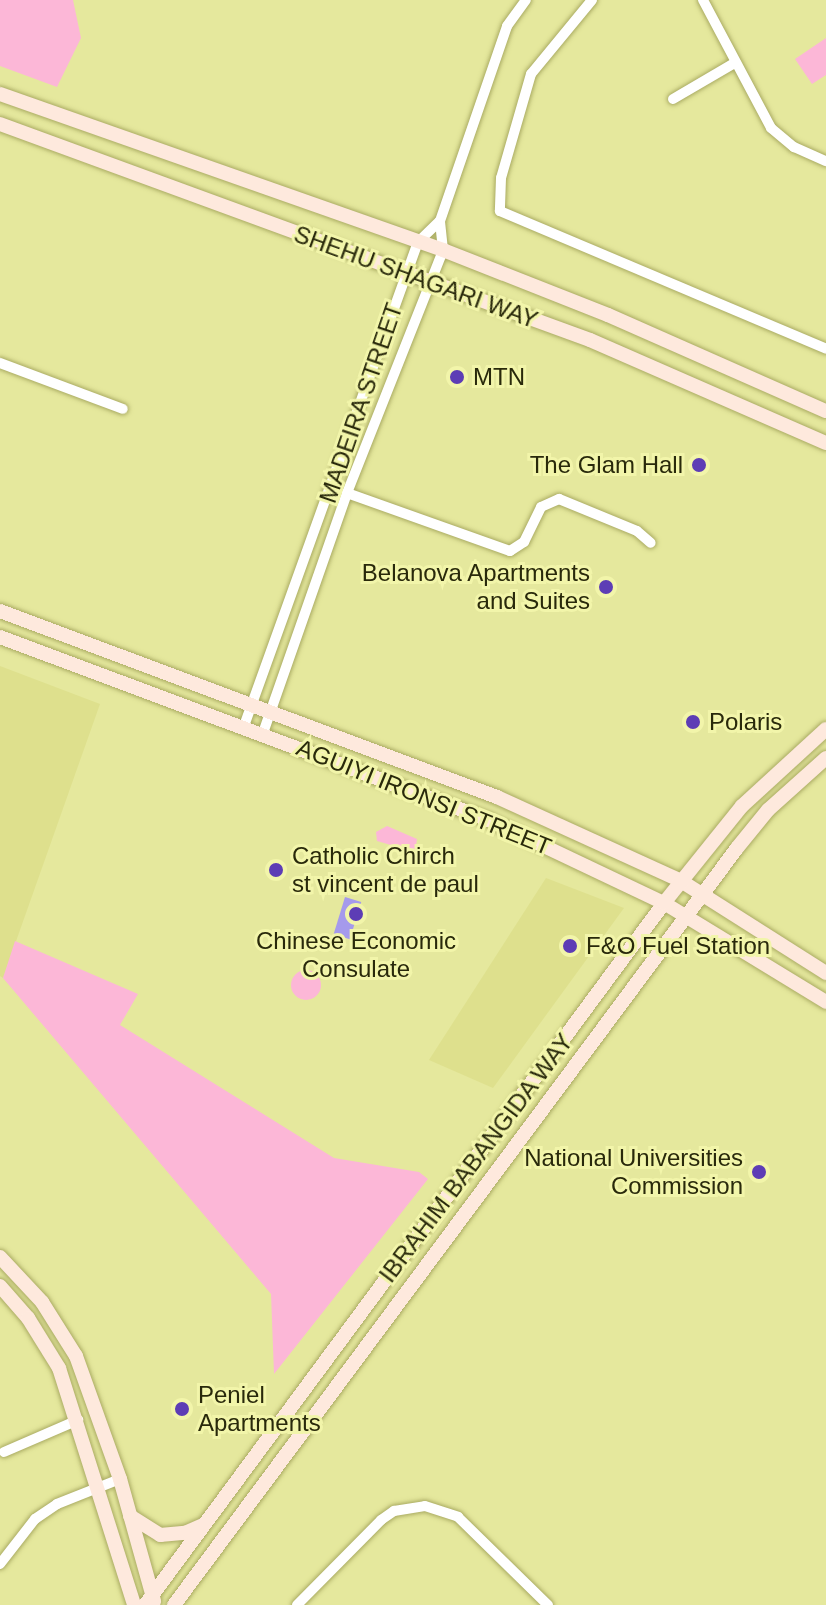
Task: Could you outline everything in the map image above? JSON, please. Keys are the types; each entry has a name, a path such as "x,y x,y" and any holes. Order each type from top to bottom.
{"main road":[{"name":"SHEHU SHAGARI WAY","path":"0,94 443,250 608,315 826,411"},
{"name":"SHEHU SHAGARI WAY","path":"0,124 590,340 826,443"},
{"name":"AGUIYI IRONSI STREET","path":"0,611 271,708 497,797 681,881 826,973"},
{"name":"AGUIYI IRONSI STREET","path":"0,637 489,820 664,903 826,1002"},
{"name":"IBRAHIM BABANGIDA WAY","path":"151,1602 681,881 742,806 826,729"},
{"name":"IBRAHIM BABANGIDA WAY","path":"174,1605 768,810 826,758"},
{"path":"0,1257 42,1302 76,1356 120,1479 151,1602"},
{"path":"0,1286 43,1340 78,1420 134,1605"},
{"path":"130,1516 160,1535 185,1533 207,1523"}],"street":[{"name":"MADEIRA STREET","path":"244,726 418,242 440,221 507,26 526,0"},
{"path":"592,0 531,74 501,178 500,211 826,349"},
{"path":"703,0 733,64 771,128 794,147 826,161"},
{"path":"673,99 733,64"},
{"path":"263,733 347,493 443,250 440,221"},
{"path":"0,363 123,409"},
{"path":"347,493 510,551 524,542 541,507 559,499 637,531 651,543"},
{"path":"4,1452 78,1420"},
{"path":"0,1564 35,1519 120,1479"},
{"path":"297,1605 381,1520 394,1511 425,1506 458,1517 548,1605"}],"shaded area":[{"path":"0,0 73,0 81,38 57,87 0,66"},
{"path":"826,38 826,75 812,84 795,59"},
{"path":"0,666 100,704 3,978 0,976"},
{"path":"387,826 417,839 415,852 377,841 376,832"},
{"path":"546,878 624,908 493,1088 429,1060"},
{"path":"345,897 361,902 350,939 334,934"},
{"path":"15,941 138,994 120,1025 334,1158 419,1172 428,1179 274,1374 271,1294 3,978"},
{"path":"306,970 317,974 321,985 317,996 306,1000 295,996 291,985 295,974"}],"place":[{"name":"MTN","path":"457,377"},
{"name":"The Glam Hall","path":"699,465"},
{"name":"Belanova Apartments and Suites","path":"606,587"},
{"name":"Polaris","path":"693,722"},
{"name":"Catholic Chirch st vincent de paul","path":"276,870"},
{"name":"Chinese Economic Consulate","path":"356,914"},
{"name":"F&O Fuel Station","path":"570,946"},
{"name":"National Universities Commission","path":"759,1172"},
{"name":"Peniel Apartments","path":"182,1409"}]}
